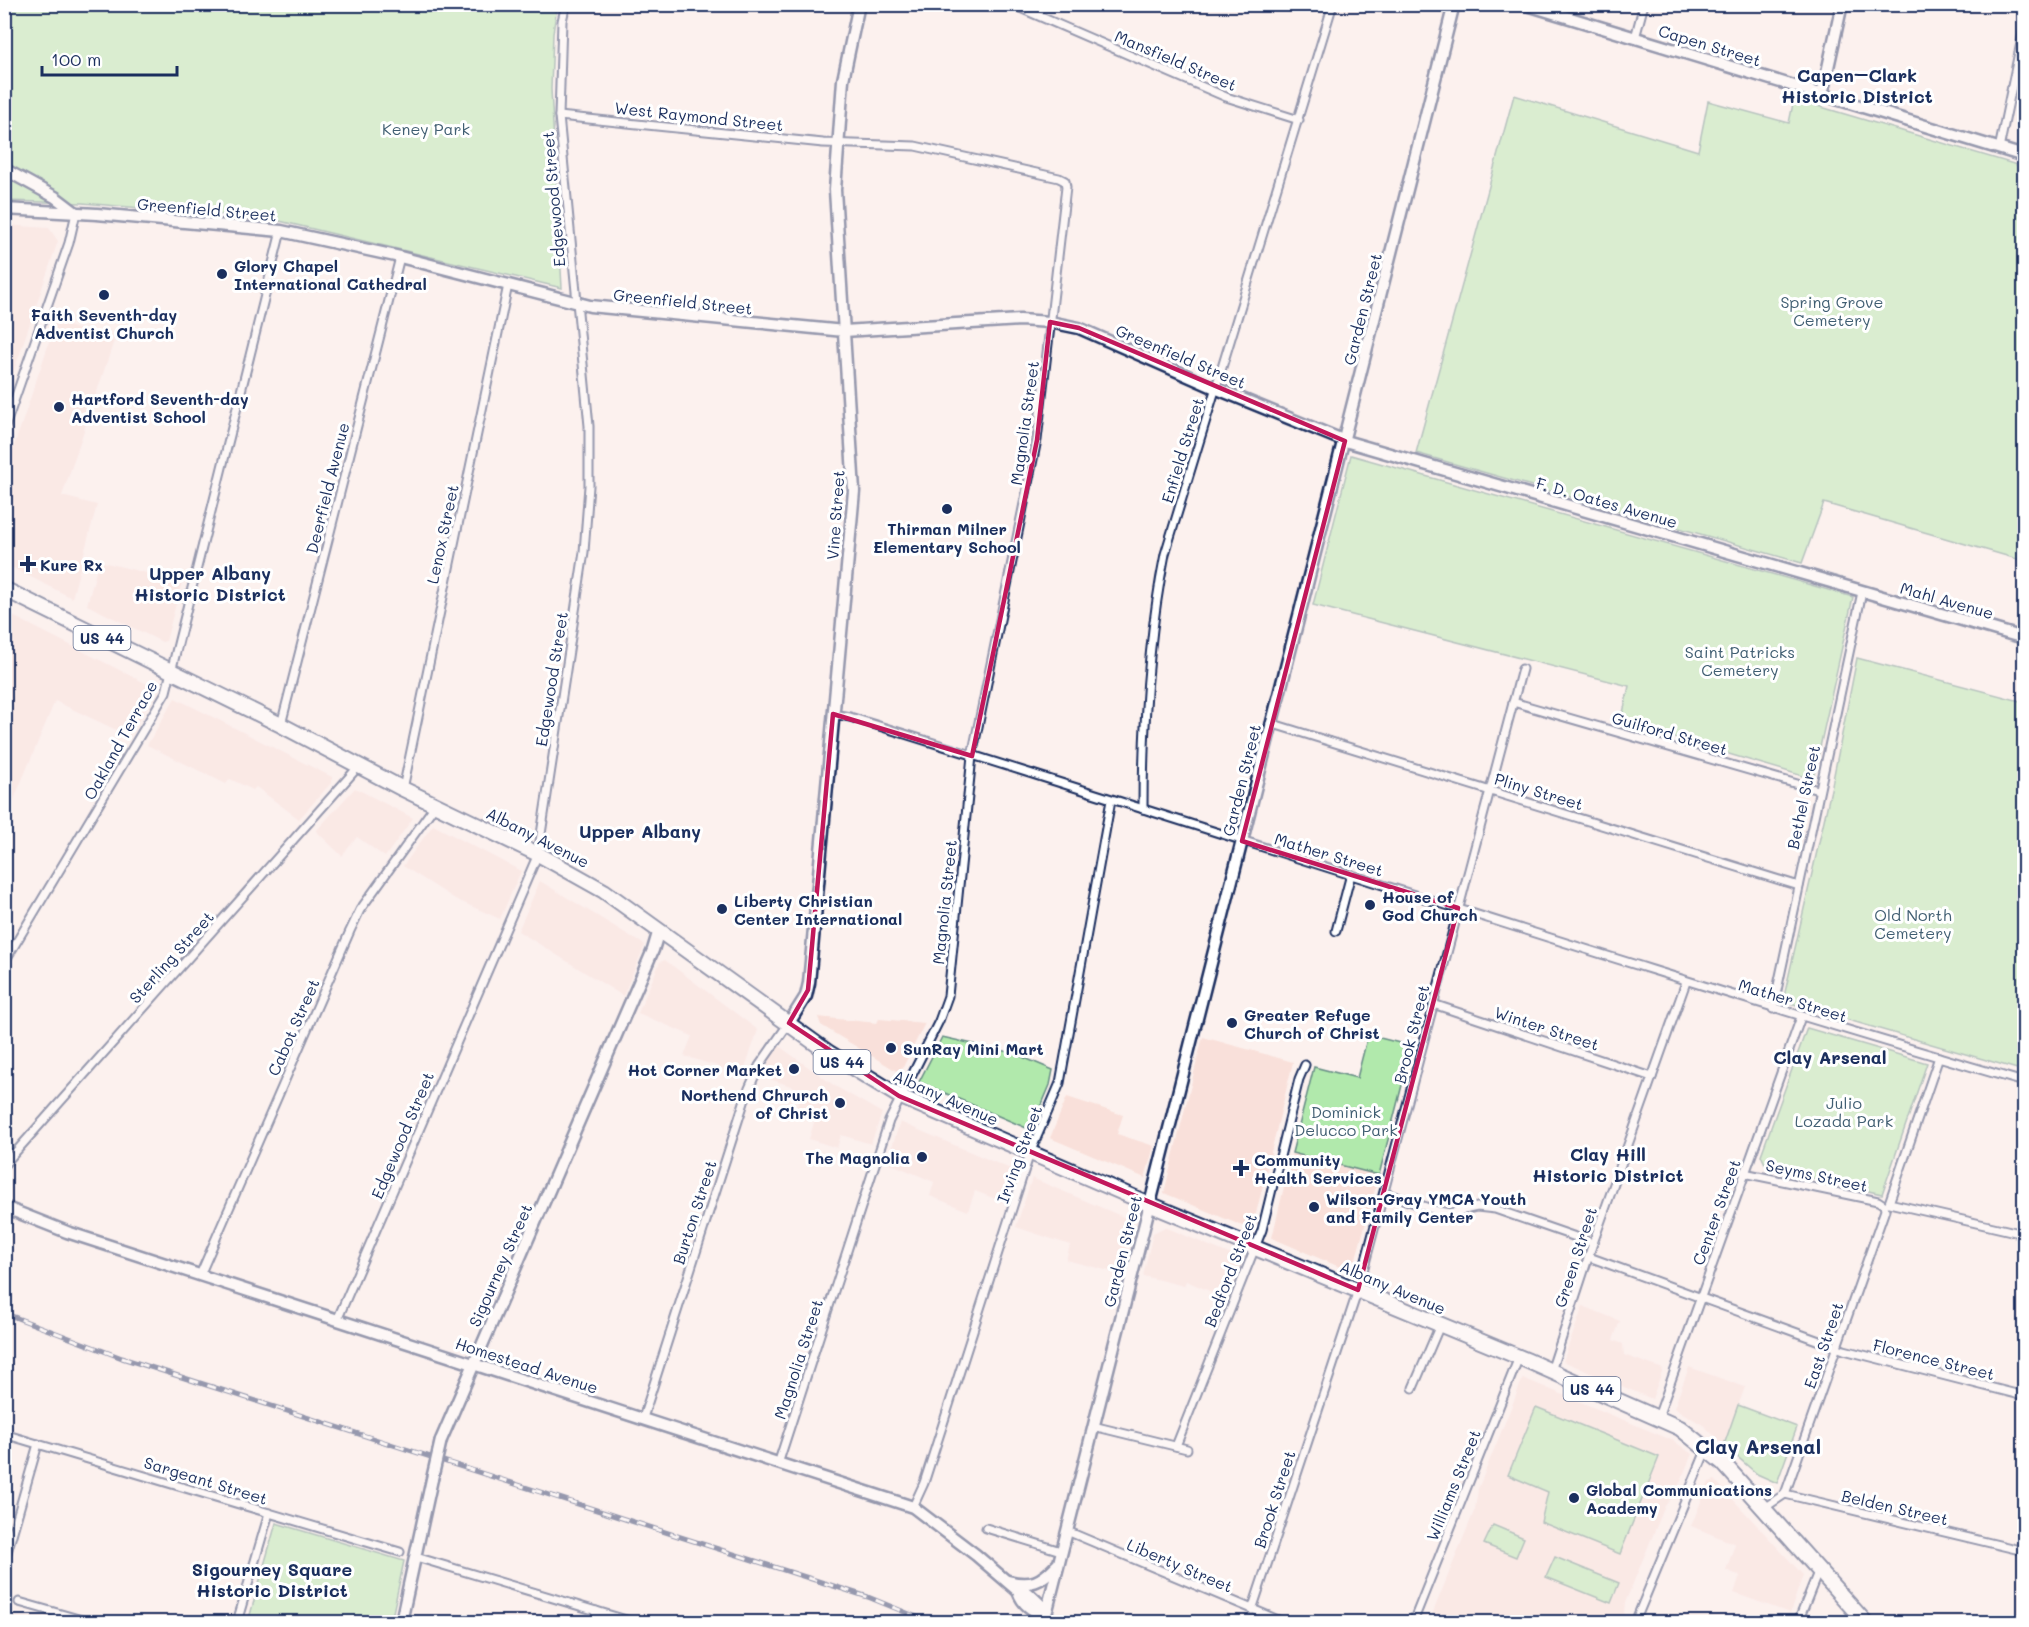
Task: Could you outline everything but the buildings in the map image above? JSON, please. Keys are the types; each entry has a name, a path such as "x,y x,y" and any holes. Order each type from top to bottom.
{"highway":[{"name":"Albany Avenue","path":"4,590 281,725 403,789 538,854 604,891 842,1062 899,1096 1149,1204 1519,1357 1680,1428 1707,1448 1764,1508 1865,1623"}],"street":[{"name":"Edgewood Street","path":"338,1318 538,854 584,552 589,486 589,426 559,116 562,21 566,4"},
{"name":"Vine Street","path":"789,1023 808,990 855,479 835,190 843,81 859,4"},
{"name":"Mansfield Street","path":"1011,4 1226,97 1299,120"},
{"name":"Enfield Street","path":"1143,809 1144,711 1152,616 1165,554 1333,4"},
{"name":"Garden Street","path":"1048,1620 1066,1531 1270,723 1345,441 1454,4"},
{"name":"Capen Street","path":"1524,4 2025,156"},
{"path":"1635,38 1644,4"},
{"path":"1822,94 1842,4"},
{"path":"1999,149 2025,28"},
{"name":"West Raymond Street","path":"559,116 837,143 932,148 1065,181"},
{"path":"4,169 55,197 76,213 63,263 4,430"},
{"name":"Magnolia Street","path":"779,1461 899,1096 939,1021 948,996 972,756 1036,449 1065,181"},
{"name":"Greenfield Street","path":"4,209 281,231 400,257 576,303 844,331 1020,320 1050,322 1079,328 1215,388 1345,441"},
{"name":"Oakland Terrace","path":"4,963 162,699 171,671 281,231"},
{"name":"Deerfield Avenue","path":"281,725 400,257"},
{"name":"Lenox Street","path":"403,789 508,285"},
{"name":"F. D. Oates Avenue","path":"1345,441 1862,592"},
{"name":"Mahl Avenue","path":"1862,592 2025,638"},
{"name":"Bethel Street","path":"1773,1009 1862,592"},
{"name":"Brook Street","path":"1252,1610 1358,1290 1522,669"},
{"name":"Guilford Street","path":"1514,702 1818,790"},
{"name":"Mather Street","path":"833,714 1351,874 1773,1009 2025,1082"},
{"name":"Pliny Street","path":"1270,723 1799,886"},
{"name":"Sterling Street","path":"4,1165 359,766"},
{"name":"Irving Street","path":"913,1507 924,1483 1030,1153 1060,1083 1111,800"},
{"name":"Cabot Street","path":"200,1275 360,910 436,804"},
{"path":"1336,932 1351,874"},
{"name":"Sigourney Street","path":"401,1623 441,1440 653,950 659,930"},
{"name":"Green Street","path":"1551,1371 1593,1243 1686,981"},
{"name":"Winter Street","path":"1433,1004 1652,1077"},
{"name":"Center Street","path":"1658,1417 1801,1017"},
{"name":"Burton Street","path":"643,1418 747,1093 759,1066 789,1023"},
{"name":"East Street","path":"1785,1494 1939,1057"},
{"name":"Bedford Street","path":"1176,1446 1256,1247 1265,1220 1300,1074 1305,1065"},
{"name":"Seyms Street","path":"1744,1173 2025,1234"},
{"path":"1385,1193 1450,1213 1477,1207 1495,1209 1593,1243"},
{"name":"Homestead Avenue","path":"4,1207 67,1232 779,1461 913,1507 976,1555 1018,1591 1021,1601 1048,1620"},
{"name":"Florence Street","path":"1589,1257 1837,1347 2025,1396"},
{"path":"1413,1388 1440,1325"},
{"name":"Williams Street","path":"1413,1623 1519,1357"},
{"path":"1093,1426 1187,1449"},
{"name":"Sargeant Street","path":"4,1434 400,1552"},
{"path":"4,1563 38,1444"},
{"path":"1635,1623 1707,1448"},
{"path":"1764,1508 1785,1494"},
{"name":"Belden Street","path":"1785,1494 2025,1551"},
{"path":"237,1623 269,1513"},
{"path":"986,1528 1061,1551"},
{"name":"Liberty Street","path":"1066,1531 1283,1623"},
{"path":"416,1557 633,1623"},
{"path":"1004,1580 1021,1585 1038,1582 1059,1563"},
{"path":"1798,1623 1818,1572"},
{"path":"19,1602 90,1623"},
{"path":"594,1623 596,1611"}],"highlighted area":[{"path":"1050,322 1079,328 1345,441 1242,841 1458,908 1358,1290 899,1096 789,1023 808,990 833,714 972,756 1037,440"}],"shaded area":[{"path":"5,225 49,228 58,241 5,397"},
{"name":"Hartford Seventh-day Adventist School","path":"56,322 114,341 62,496 97,505 72,598 5,564 5,473"},
{"path":"99,561 182,582 166,641 162,642 87,605"},
{"path":"5,612 157,689 129,736 55,701 5,821"},
{"path":"175,698 332,777 332,782 299,819 256,787 253,790 230,779 226,784 147,745"},
{"path":"355,788 413,818 385,857 357,837 342,856 316,831"},
{"path":"433,825 521,871 500,919 455,899 403,866"},
{"path":"540,881 645,945 623,996 518,931"},
{"path":"665,960 758,1030 743,1074 684,1056 692,1036 638,1013 660,962"},
{"path":"818,1017 877,1023 879,1019 925,1023 900,1073 821,1025"},
{"path":"1203,1037 1293,1062 1252,1230 1164,1193"},
{"path":"779,1046 835,1086 882,1113 871,1144 841,1135 837,1148 809,1139 815,1119 795,1113 802,1090 764,1077 774,1048"},
{"path":"1067,1097 1123,1115 1117,1134 1154,1146 1145,1178 1050,1138"},
{"path":"900,1122 1013,1170 1003,1202 975,1191 968,1211 930,1196 934,1182 887,1162"},
{"path":"1292,1153 1379,1175 1353,1269 1349,1271 1272,1238"},
{"path":"1032,1178 1133,1221 1121,1274 1066,1260 1070,1245 1016,1227"},
{"path":"1165,1227 1241,1259 1226,1298 1186,1281 1184,1286 1143,1276 1153,1233"},
{"path":"1583,1306 1620,1321 1613,1340 1623,1344 1624,1355 1663,1369 1652,1399 1563,1361"},
{"path":"1689,1367 1745,1387 1724,1445 1703,1425 1674,1408"},
{"name":"Global Communications Academy","path":"1523,1378 1674,1441 1692,1454 1676,1492 1665,1506 1625,1603 1623,1622 1429,1622 1475,1509 1478,1489"},
{"path":"1715,1480 1803,1575 1790,1613 1734,1593 1740,1576 1726,1570 1735,1544 1691,1526 1709,1482"}],"green space":[{"name":"Keney Park","path":"4,5 557,5 553,34 551,89 562,288 271,219 82,203 5,201"},
{"name":"Spring Grove Cemetery","path":"1514,95 1698,151 1708,101 1789,123 1794,99 2024,167 2024,561 1824,503 1802,563 1416,453"},
{"name":"Saint Patricks Cemetery","path":"1351,455 1853,597 1813,779 1621,722 1629,686 1313,605"},
{"name":"Old North Cemetery","path":"1857,658 2024,702 2024,1071 1783,1001 1832,785"},
{"name":"Julio Lozada Park","path":"1807,1028 1927,1063 1882,1194 1767,1168 1761,1155"},
{"name":"Dominick Delucco Park","path":"1368,1035 1412,1046 1379,1175 1292,1153 1314,1067 1357,1078"},
{"path":"942,1037 1013,1053 1053,1070 1050,1085 1031,1130 919,1082"},
{"path":"1738,1405 1797,1427 1777,1483 1757,1474 1724,1445"},
{"path":"1536,1407 1659,1457 1620,1554 1541,1522 1548,1492 1508,1475"},
{"path":"276,1523 404,1561 391,1622 248,1622"},
{"path":"1493,1525 1524,1538 1516,1557 1484,1544"},
{"path":"1555,1557 1619,1583 1611,1603 1546,1577"}],"railway":[{"path":"4,1313 122,1358 868,1597 929,1622"}],"place":[{"name":"Glory Chapel International Cathedral","path":"222,274"},
{"name":"Faith Seventh-day Adventist Church","path":"104,295"},
{"name":"Hartford Seventh-day Adventist School","path":"59,407"},
{"name":"Thirman Milner Elementary School","path":"947,509"},
{"name":"Kure Rx","path":"28,564"},
{"name":"House of God Church","path":"1370,905"},
{"name":"Liberty Christian Center International","path":"722,909"},
{"name":"Greater Refuge Church of Christ","path":"1232,1023"},
{"name":"SunRay Mini Mart","path":"891,1048"},
{"name":"Hot Corner Market","path":"794,1069"},
{"name":"Northend Chrurch of Christ","path":"840,1103"},
{"name":"The Magnolia","path":"922,1157"},
{"name":"Community Health Services","path":"1241,1168"},
{"name":"Wilson-Gray YMCA Youth and Family Center","path":"1314,1207"},
{"name":"Global Communications Academy","path":"1574,1498"}],"district":[{"name":"Capen–Clark Historic District","path":"1857,85"},
{"name":"Upper Albany Historic District","path":"210,583"},
{"name":"Upper Albany","path":"640,831"},
{"name":"Clay Arsenal","path":"1830,1057"},
{"name":"Clay Hill Historic District","path":"1608,1164"},
{"name":"Clay Arsenal","path":"1758,1446"},
{"name":"Sigourney Square Historic District","path":"272,1579"}]}
